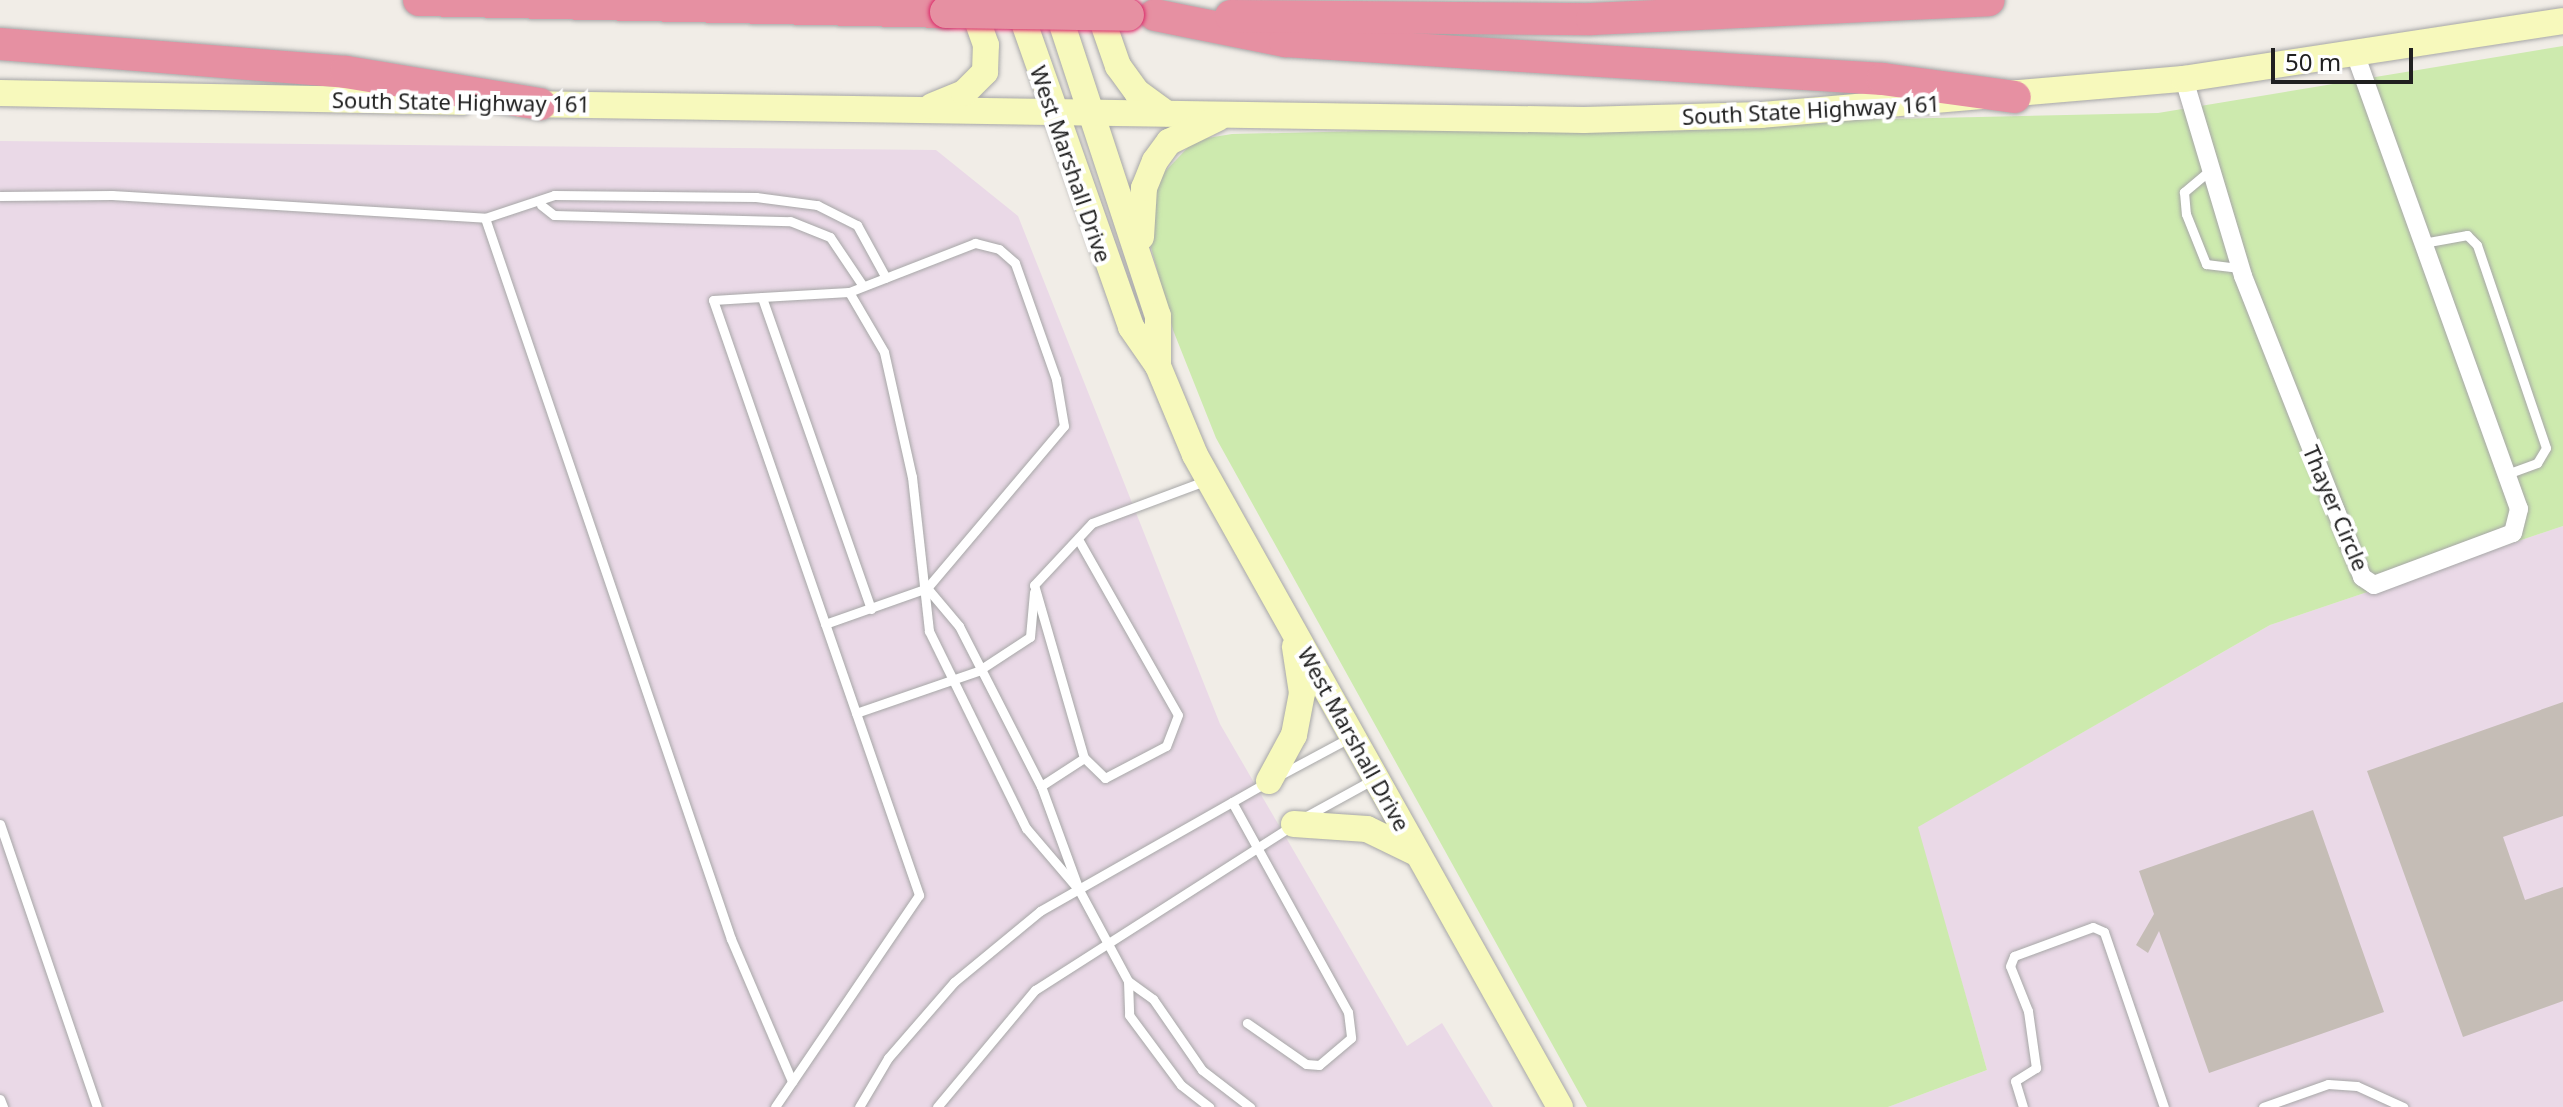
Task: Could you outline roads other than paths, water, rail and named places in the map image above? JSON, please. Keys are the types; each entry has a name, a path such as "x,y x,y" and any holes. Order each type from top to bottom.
{"highway":[{"path":"419,0 958,6 1141,15 1592,19 1989,0"},
{"path":"1141,15 1285,41 1883,79 2015,97"},
{"path":"0,44 346,72 540,104"}],"main road":[{"name":"West Marshall Drive","path":"1016,0 1053,114 1131,327 1158,366 1208,480 1560,1107"},
{"name":"West Marshall Drive","path":"1054,0 1158,316 1158,366"},
{"path":"1095,0 1118,66 1137,92 1166,113"},
{"path":"921,110 964,93 985,72 986,45 958,6"},
{"name":"South State Highway 161","path":"0,93 1053,114 1230,112 1584,120 2015,97 2184,79 2563,21"},
{"path":"1142,260 1139,217 1155,161 1169,142 1230,112"},
{"path":"1269,781 1294,735 1302,693 1292,628"},
{"path":"1294,824 1367,829 1421,857"}],"street":[{"name":"Thayer Circle","path":"2184,79 2240,268 2362,577 2374,585 2513,533 2519,509 2355,54"}],"lane":[{"path":"2209,171 2184,192 2186,214 2206,264 2240,268"},
{"path":"0,196 112,195 485,218 541,205 554,195 817,205 857,225 886,278"},
{"path":"541,205 554,215 790,221 830,237 863,286"},
{"path":"485,218 731,939 792,1081"},
{"path":"2423,243 2467,235 2482,259 2546,448 2537,463 2507,474"},
{"path":"775,1107 919,895 825,624 713,300 849,292 975,243 999,249 1015,263 1056,379 1064,426 927,588 825,624"},
{"path":"849,292 884,352 927,588 929,631 950,682 1026,828 1079,890"},
{"path":"762,297 871,609"},
{"path":"856,713 978,671 1030,637 1034,585 1092,523 1208,480"},
{"path":"1034,585 1084,758 1105,778 1166,746 1178,715 1078,539"},
{"path":"927,588 959,626 978,671 1041,786 1079,890 1128,981 1153,999 1202,1070 1250,1107"},
{"path":"859,1107 888,1058 954,982 1079,890 1351,737"},
{"path":"1041,786 1084,758"},
{"path":"937,1107 1035,990 1294,824 1374,779"},
{"path":"1232,802 1348,1012 1351,1038 1319,1065 1306,1064 1247,1023"},
{"path":"0,824 97,1107"},
{"path":"2023,1107 2015,1081 2036,1068 2014,956 2093,927 2104,932 2164,1107"},
{"path":"1128,981 1129,1015 1181,1085 1209,1107"},
{"path":"2263,1107 2328,1084 2357,1086 2403,1107"},
{"path":"0,1099 3,1107"}]}
